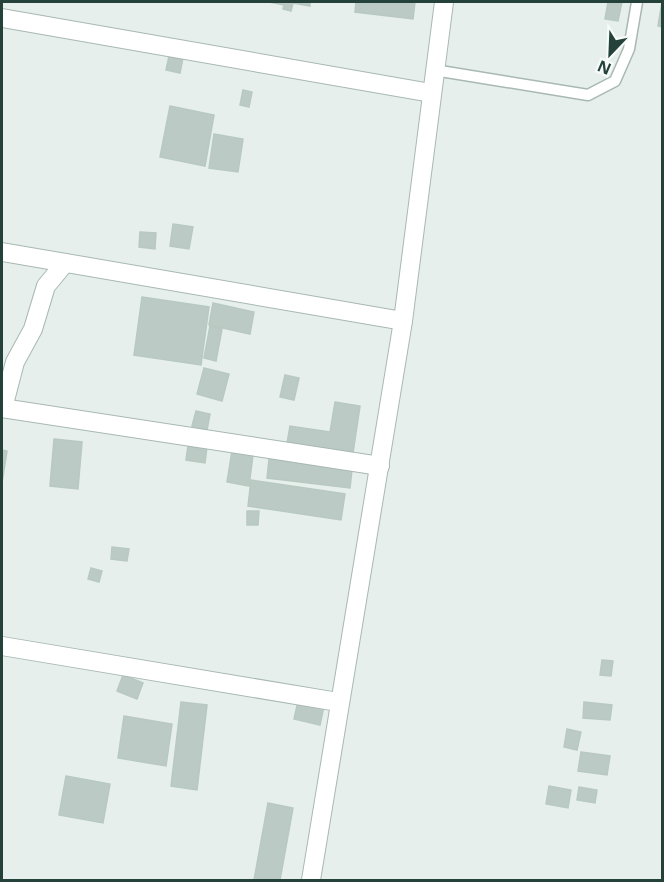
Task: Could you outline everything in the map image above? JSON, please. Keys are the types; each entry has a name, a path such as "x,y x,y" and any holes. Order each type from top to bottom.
{"street":[{"path":"311,880 338,702 403,321 444,2"},
{"path":"2,18 431,93"},
{"path":"2,252 403,321"},
{"path":"65,263 46,286 33,329 15,362 2,408 380,466"},
{"path":"2,646 338,702"}],"lane":[{"path":"434,70 588,95 615,81 629,49 637,2"}],"building":[{"path":"269,2 310,2 310,6 293,3 291,11 283,9 284,5"},
{"path":"356,2 415,2 413,19 355,12"},
{"path":"608,2 622,2 618,21 605,19"},
{"path":"662,2 662,27 658,26"},
{"path":"169,56 183,58 180,73 166,70"},
{"path":"243,90 252,92 249,107 240,105"},
{"path":"170,106 214,115 205,166 160,157"},
{"path":"214,134 243,139 238,172 209,168"},
{"path":"173,224 193,227 189,249 170,246"},
{"path":"140,232 156,233 155,249 139,247"},
{"path":"142,297 209,307 201,365 134,355"},
{"path":"213,303 254,312 250,334 209,325"},
{"path":"210,326 222,329 216,361 204,358"},
{"path":"204,368 229,374 222,401 197,394"},
{"path":"285,375 299,378 294,400 280,397"},
{"path":"335,402 360,406 353,453 287,443 290,426 330,432"},
{"path":"196,411 210,414 207,430 192,426"},
{"path":"54,439 82,442 78,489 50,486"},
{"path":"188,445 207,447 205,463 186,460"},
{"path":"2,450 7,451 2,483"},
{"path":"232,451 253,455 249,486 227,482"},
{"path":"269,459 352,470 350,488 267,478"},
{"path":"251,480 345,494 341,520 248,506"},
{"path":"247,511 259,511 258,525 247,525"},
{"path":"112,547 129,549 127,561 111,559"},
{"path":"91,568 102,571 99,582 88,579"},
{"path":"602,660 613,661 611,676 600,675"},
{"path":"123,675 143,683 137,699 117,691"},
{"path":"298,701 324,706 320,725 294,719"},
{"path":"181,702 207,705 197,790 171,786"},
{"path":"584,702 612,705 610,720 583,718"},
{"path":"124,716 172,724 166,766 118,758"},
{"path":"567,729 581,732 577,750 564,747"},
{"path":"581,752 610,756 607,775 578,771"},
{"path":"66,776 110,784 103,823 59,815"},
{"path":"549,786 571,790 568,808 546,804"},
{"path":"579,787 597,790 595,803 577,800"},
{"path":"268,803 293,808 280,880 254,880"}]}
